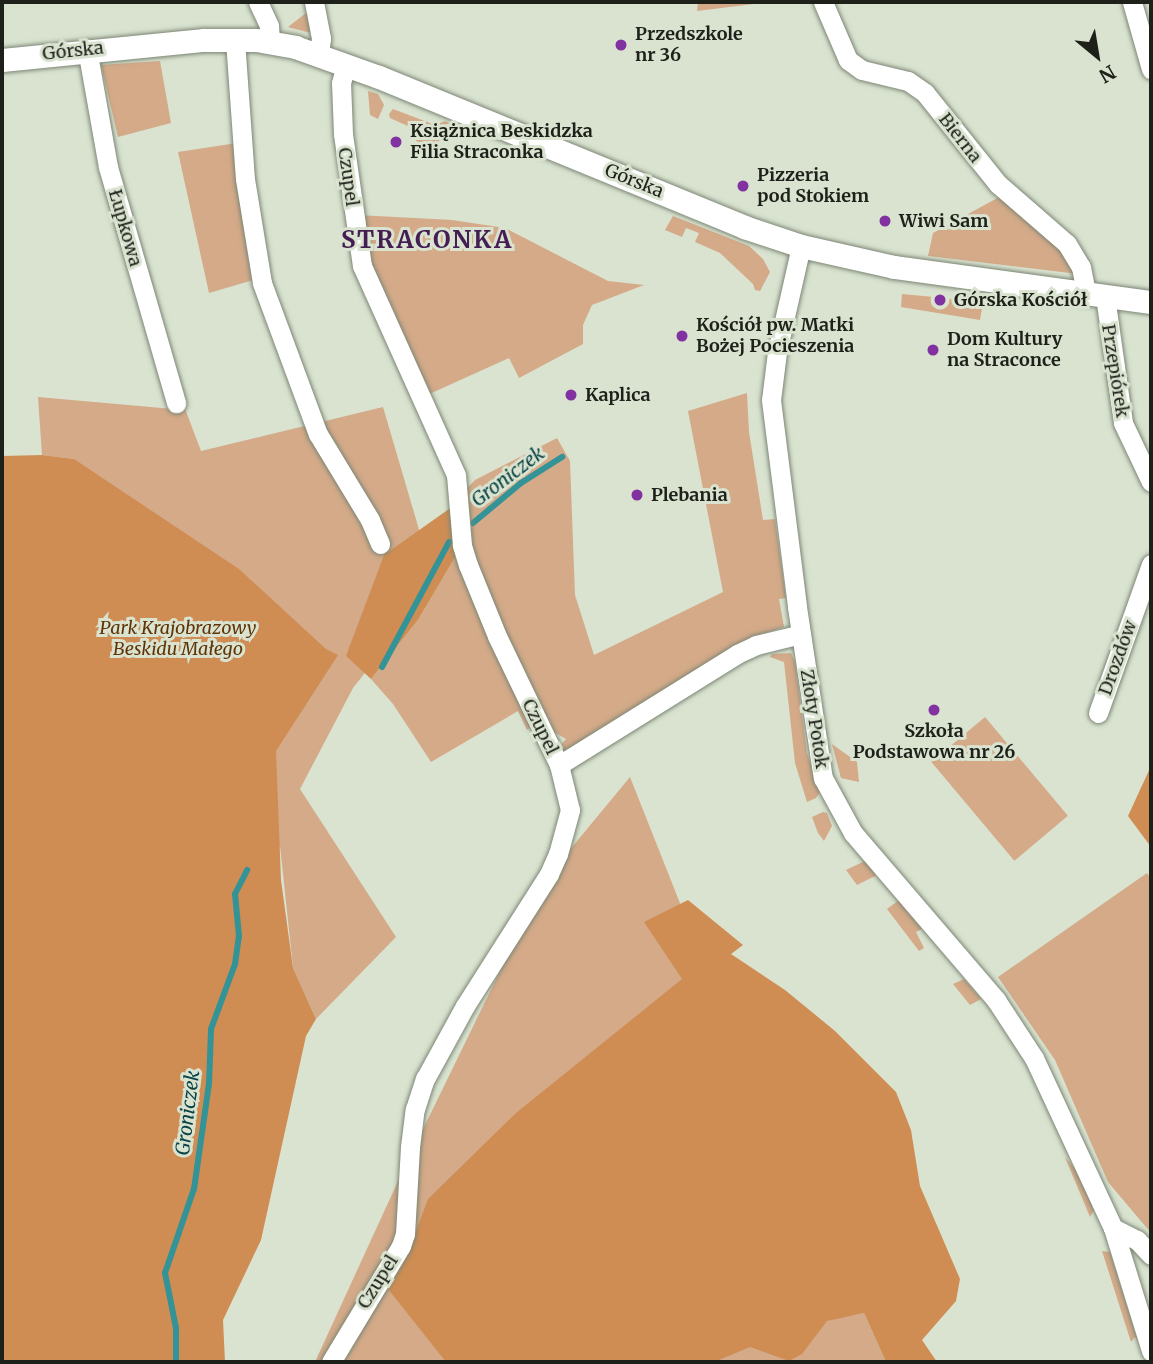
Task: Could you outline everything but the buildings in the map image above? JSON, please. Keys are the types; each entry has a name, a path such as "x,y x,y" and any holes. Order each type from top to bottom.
{"street":[{"path":"258,2 269,26 270,42"},
{"path":"314,2 321,38 319,54"},
{"name":"Bierna","path":"823,2 848,60 862,70 908,81 925,93 998,184 1067,244 1095,295"},
{"path":"1132,2 1151,69"},
{"path":"235,40 245,179 262,283 318,434 370,520 380,544"},
{"name":"Górska","path":"2,60 87,49 235,40 270,42 346,64 744,227 801,246 894,267 1151,302"},
{"name":"Łupkowa","path":"87,49 108,167 176,403"},
{"name":"Czupel","path":"331,1362 401,1246 405,1234 410,1147 415,1109 425,1079 446,1038 524,916 558,854 570,810 559,765 477,589 463,545 456,475 362,266 343,134 341,83 346,64"},
{"name":"Złoty Potok","path":"801,246 777,352 771,400 818,759 842,817 1004,1011 1034,1058 1113,1228 1151,1352"},
{"name":"Przepiórek","path":"1095,295 1123,423 1151,482"},
{"name":"Drozdów","path":"1098,713 1151,564"},
{"path":"559,765 737,654 756,645 801,634"},
{"path":"1113,1228 1137,1240 1151,1255"}],"green space":[{"path":"698,2 762,2 762,3 697,11"},
{"path":"306,13 310,14 311,33 288,27"},
{"path":"160,61 171,123 118,137 101,65"},
{"path":"368,91 378,94 384,105 378,119 370,115"},
{"path":"393,109 435,125 445,121 449,123 438,143 430,147 416,141 419,131 390,118 389,114"},
{"path":"237,143 257,279 209,293 178,152"},
{"path":"1003,195 1050,235 1078,274 928,256 933,233"},
{"path":"357,215 452,220 505,228 608,281 644,285 592,305 583,325 583,344 519,378 509,358 425,396 371,278"},
{"path":"673,216 749,246 763,259 770,272 760,291 755,290 753,284 720,253 695,242 699,233 686,228 682,237 665,230"},
{"path":"902,294 934,297 933,304 947,305 949,299 984,297 980,320 901,307"},
{"path":"747,393 749,432 763,520 775,519 786,598 779,599 784,627 752,637 567,751 561,750 560,746 566,739 554,732 547,716 540,713 501,636 470,543 466,489 475,480 557,438 570,461 575,595 594,655 723,592 688,411"},
{"name":"Park Krajobrazowy Beskidu Małego","path":"38,397 173,409 184,406 201,451 383,407 435,584 353,688 300,789 396,937 316,1019 293,968 280,846 2,1362 2,499 74,459 42,455"},
{"name":"Park Krajobrazowy Beskidu Małego","path":"42,455 74,459 239,569 326,649 338,655 276,751 281,880 293,968 316,1019 306,1036 261,1240 223,1320 225,1362 2,1362 2,456"},
{"path":"456,504 460,549 418,620 371,679 346,656 384,555"},
{"path":"460,549 532,726 527,730 518,711 431,762 393,704 371,679 418,620"},
{"path":"791,653 795,662 807,753 820,792 816,798 807,802 795,763 784,662 770,657 772,654"},
{"path":"985,717 1068,816 1014,861 931,762"},
{"path":"832,744 857,762 859,782 841,778"},
{"path":"1151,766 1151,847 1128,816"},
{"path":"630,777 844,1317 864,1313 886,1362 315,1362 405,1166 544,881"},
{"path":"827,813 832,826 824,841 812,817"},
{"path":"867,860 877,871 875,876 857,885 846,870"},
{"path":"1147,873 1151,879 1151,1233 1108,1182 1055,1060 998,977"},
{"path":"688,900 743,945 731,954 785,990 835,1031 896,1092 911,1130 920,1186 960,1279 956,1301 922,1340 937,1362 886,1362 864,1313 827,1321 802,1354 789,1361 750,1347 714,1362 446,1362 388,1289 406,1258 428,1199 516,1113 682,979 644,922"},
{"path":"899,900 922,929 916,932 924,948 919,951 887,909"},
{"path":"964,979 981,999 970,1005 953,984"},
{"path":"1065,1157 1078,1172 1094,1210 1090,1217"},
{"path":"1102,1251 1110,1252 1138,1341 1135,1337 1131,1342"}],"waterway":[{"name":"Groniczek","path":"473,523 521,483 562,457"},
{"path":"382,667 449,542"},
{"name":"Groniczek","path":"176,1362 176,1328 165,1273 194,1189 209,1084 211,1029 235,964 239,936 235,894 247,870"}],"place":[{"name":"Przedszkole nr 36","path":"621,45"},
{"name":"Książnica Beskidzka Filia Straconka","path":"396,142"},
{"name":"Pizzeria pod Stokiem","path":"743,186"},
{"name":"Wiwi Sam","path":"885,221"},
{"name":"Górska Kościół","path":"940,300"},
{"name":"Kościół pw. Matki Bożej Pocieszenia","path":"682,336"},
{"name":"Dom Kultury na Straconce","path":"933,350"},
{"name":"Kaplica","path":"571,395"},
{"name":"Plebania","path":"637,495"},
{"name":"Szkoła Podstawowa nr 26","path":"934,710"}],"district":[{"name":"STRACONKA","path":"427,240"}]}
